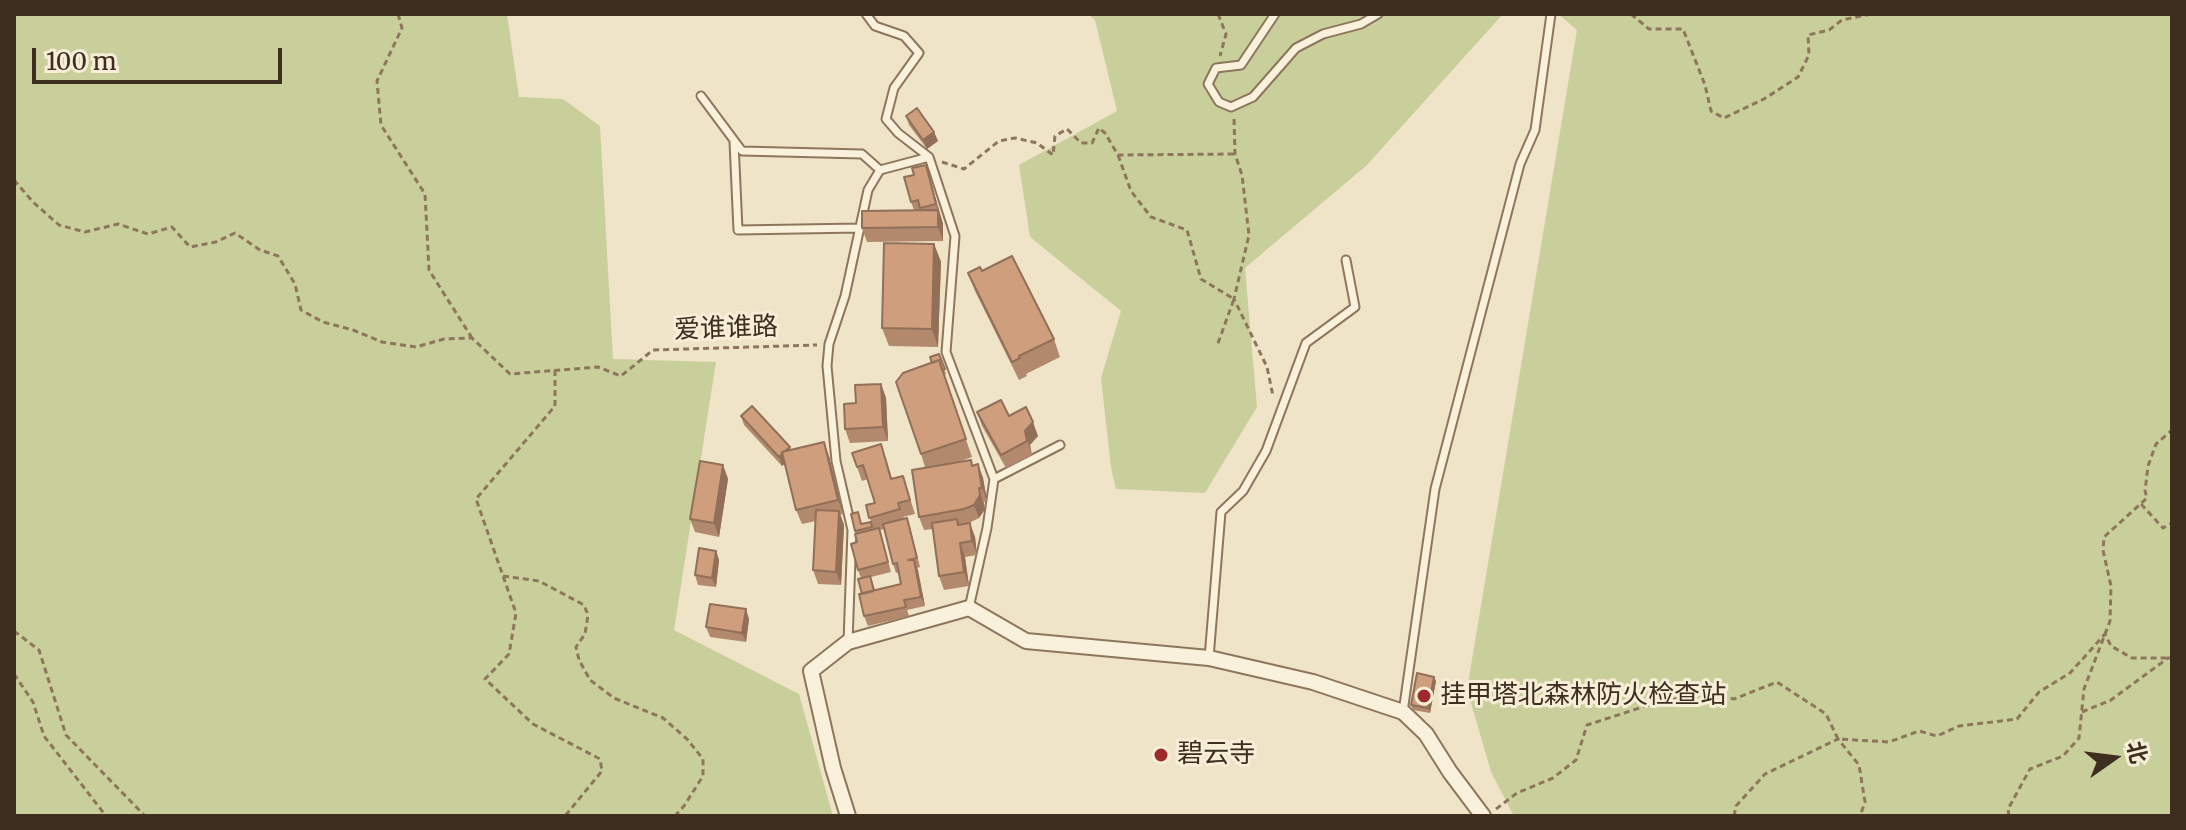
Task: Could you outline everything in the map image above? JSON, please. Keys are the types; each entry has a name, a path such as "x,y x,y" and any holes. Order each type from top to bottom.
{"street":[{"path":"848,816 833,768 811,671 848,642 969,608 1026,641 1209,658 1313,682 1403,712 1426,734 1450,772 1485,816"}],"lane":[{"path":"866,14 875,26 904,36 919,53 894,88 886,119 898,133 929,157 955,236 946,352 994,479 987,528 969,608"},
{"path":"1275,14 1241,65 1216,68 1208,84 1219,102 1231,107 1253,97 1296,48 1323,34 1361,24 1378,14"},
{"path":"1403,712 1435,489 1520,164 1535,130 1551,14"},
{"path":"701,96 742,151 862,154 880,170"},
{"path":"734,142 738,230 859,228"},
{"path":"848,642 852,530 836,461 827,366 829,344 845,296 868,190 880,170 929,157"},
{"path":"1209,658 1221,512 1243,491 1266,451 1306,343 1355,307 1346,260"},
{"path":"994,479 1060,445"}],"path":[{"name":"爱谁谁路","path":"398,14 402,28 377,81 381,125 425,194 429,270 472,338 510,374 598,367 621,376 653,350 829,344"},
{"path":"1216,68 1226,34 1218,14"},
{"path":"1631,14 1649,29 1683,29 1698,65 1711,111 1724,118 1764,99 1798,77 1809,55 1808,35 1829,30 1842,20 1871,14"},
{"path":"1217,346 1234,299 1249,235 1242,175 1235,154 1235,124 1231,107"},
{"path":"929,157 964,169 999,141 1015,138 1037,143 1053,155 1055,136 1067,129 1081,143 1092,143 1099,128 1118,155 1131,191 1151,217 1187,230 1201,279 1234,299 1267,367 1278,416"},
{"path":"1118,155 1235,154"},
{"path":"14,180 59,225 85,232 118,224 148,234 172,227 190,247 216,242 235,233 260,250 278,256 295,284 301,310 323,322 382,342 416,347 444,339 472,338"},
{"path":"555,370 555,406 476,499 516,613 509,654 485,679 533,724 600,759 602,771 565,816"},
{"path":"2009,816 2008,809 2030,769 2063,756 2079,738 2084,689 2110,621 2111,586 2103,550 2104,537 2147,498 2148,466 2156,444 2172,430"},
{"path":"2141,504 2163,528 2172,523"},
{"path":"503,576 539,581 584,605 588,615 585,634 576,647 590,680 614,698 663,718 687,739 703,759 703,776 675,816"},
{"path":"14,631 39,650 66,735 145,816"},
{"path":"2105,634 2111,646 2132,658 2170,658"},
{"path":"1734,816 1736,806 1765,774 1838,739 1889,742 1919,731 1937,736 1959,726 2017,719 2039,692 2070,673 2105,634"},
{"path":"2082,712 2111,700 2170,658"},
{"path":"14,674 33,702 44,736 106,816"},
{"path":"1485,816 1517,793 1553,778 1576,760 1587,725 1655,703 1705,693 1734,699 1777,682 1826,714 1838,739 1859,765 1865,802 1860,816"}],"green space":[{"path":"14,14 507,14 519,97 563,99 600,126 613,359 716,362 674,630 799,694 833,816 14,816"},
{"path":"1088,14 1503,14 1367,165 1245,268 1257,407 1205,493 1116,489 1101,378 1121,311 1030,237 1019,165 1117,111 1095,20"},
{"path":"1558,14 2172,14 2172,816 1514,816 1491,772 1467,689 1577,30"}],"building":[{"path":"917,108 934,132 923,140 906,116"},
{"path":"926,165 936,204 920,208 918,200 911,202 904,177 914,175 912,168"},
{"path":"938,210 938,227 862,228 862,211"},
{"path":"884,243 934,244 932,329 882,328"},
{"path":"1012,256 1054,339 1012,362 968,273 980,267 982,271"},
{"path":"939,354 945,369 942,370 939,360 932,363 930,357"},
{"path":"939,360 966,439 921,454 896,382 903,373"},
{"path":"881,384 883,427 845,429 844,404 856,403 855,385"},
{"path":"1001,400 1009,416 1026,407 1033,422 1025,431 1027,441 1001,455 977,412"},
{"path":"752,406 790,447 779,457 741,416"},
{"path":"824,442 838,500 796,510 782,452"},
{"path":"881,444 891,479 903,476 910,500 898,503 900,509 869,518 866,505 875,503 863,465 857,467 852,453"},
{"path":"971,460 972,466 978,464 982,488 979,488 980,495 974,505 919,517 912,470"},
{"path":"700,461 723,465 714,523 690,519"},
{"path":"816,510 839,511 836,572 813,570"},
{"path":"858,512 861,524 871,522 872,527 855,531 851,514"},
{"path":"907,518 917,558 908,560 914,560 921,597 904,600 906,607 864,616 859,594 901,584 883,524"},
{"path":"957,519 958,525 970,523 972,541 960,543 964,572 939,576 932,523"},
{"path":"879,528 888,562 858,570 851,544 857,542 855,534"},
{"path":"699,548 716,551 712,578 695,575"},
{"path":"870,576 874,591 862,594 858,579"},
{"path":"710,604 746,609 742,633 706,627"},
{"name":"挂甲塔北森林防火检查站","path":"1417,673 1434,677 1428,708 1411,705"}],"place":[{"name":"挂甲塔北森林防火检查站","path":"1424,696"},
{"name":"碧云寺","path":"1161,755"}]}
